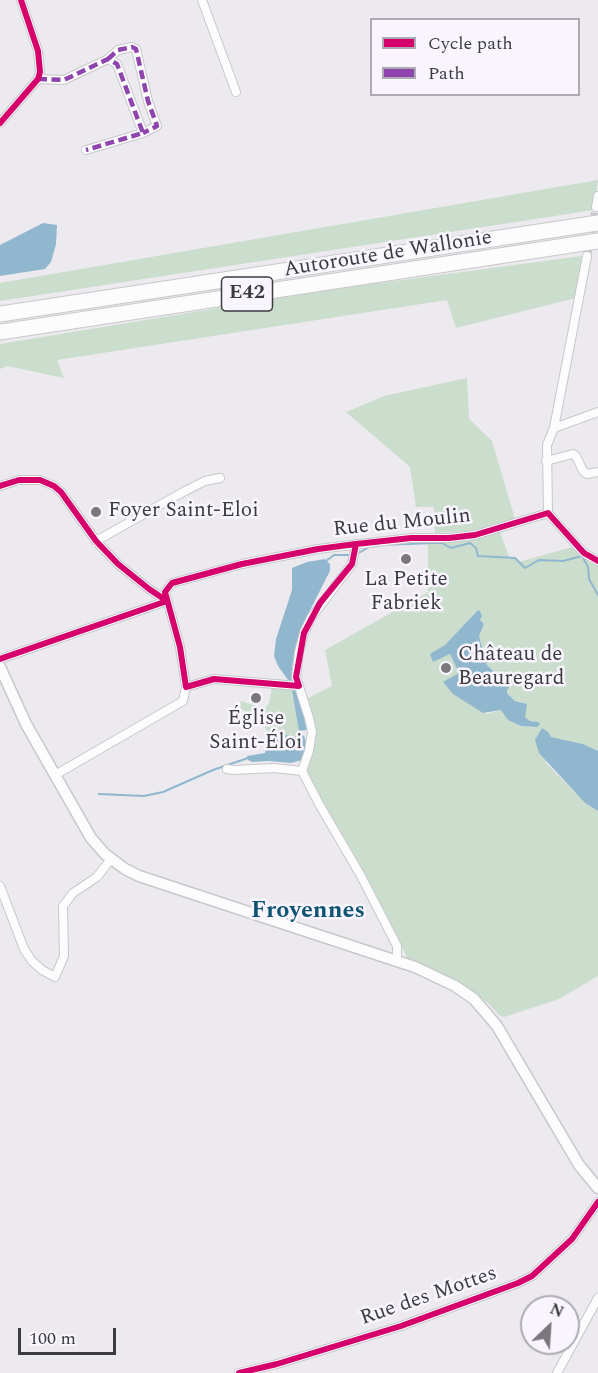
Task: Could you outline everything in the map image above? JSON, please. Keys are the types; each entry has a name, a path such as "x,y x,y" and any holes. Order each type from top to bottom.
{"highway":[{"name":"Autoroute de Wallonie","path":"0,315 597,215"},
{"name":"Autoroute de Wallonie","path":"0,332 598,241"}],"main road":[{"path":"0,666 26,724 91,838 111,859 139,876 397,961 431,973 455,986 474,999 506,1038 573,1156 596,1186"}],"street":[{"path":"0,123 38,79 41,66 21,0"},
{"path":"202,0 236,92"},
{"path":"38,79 64,80 108,59 118,50 132,47 136,49 147,101 157,126 142,133 86,150"},
{"path":"108,59 117,64 142,133"},
{"path":"597,215 598,196"},
{"path":"587,256 554,428 547,445 546,460 548,513 584,553 598,561"},
{"path":"554,428 598,412"},
{"path":"546,460 573,454 587,474 598,472"},
{"path":"96,541 185,491 205,481 220,478"},
{"path":"0,486 19,480 40,480 62,492 96,541 118,564 167,601 180,648 186,687 181,704 55,775"},
{"name":"Rue du Moulin","path":"167,601 165,592 172,583 242,564 296,552 355,551 411,538 464,537 548,513"},
{"path":"355,551 352,564 315,611 304,633 295,686 309,718 312,732 309,751 302,771 397,946 397,961"},
{"path":"0,659 167,601"},
{"path":"186,687 214,679 295,686"},
{"path":"227,769 274,768 302,771"},
{"path":"0,886 24,949 42,970 55,976 64,956 63,906 73,893 97,877 111,859"},
{"path":"596,1186 594,1193 598,1202"},
{"name":"Rue des Mottes","path":"239,1373 277,1364 378,1333 518,1283 532,1276 572,1239 598,1202"},
{"path":"557,1373 598,1298"}],"green space":[{"path":"598,180 594,210 0,301 0,283"},
{"path":"582,256 576,298 456,328 447,300 57,360 64,378 7,366 0,369 0,344 334,289"},
{"path":"467,378 469,419 492,441 515,519 470,531 435,533 434,507 416,507 410,467 346,412 384,396"},
{"path":"500,532 509,557 519,562 572,547 598,565 598,751 583,744 550,737 546,763 585,803 598,811 598,976 559,999 504,1017 457,980 408,959 348,845 304,770 312,737 304,700 332,686 325,650 428,592 428,540 465,539","holes":["478,610 479,636 487,665 500,678 509,681 511,687 507,689 507,693 515,701 522,702 525,717 529,721 538,722 530,727 501,710 487,714 453,694 460,674 450,654 430,655 445,645"]},
{"path":"272,687 292,688 302,735 300,737 268,733 261,720 239,708 241,701 265,709 269,703"}],"water":[{"path":"43,223 57,225 56,244 51,262 45,269 0,276 0,245"},
{"path":"325,559 330,564 330,571 301,628 292,667 295,688 300,695 309,725 307,730 299,731 291,684 274,656 276,639 292,590 292,568 307,562"},
{"path":"478,610 482,616 480,620 484,624 479,636 487,665 500,678 512,684 507,693 515,701 527,704 525,717 530,721 538,722 540,724 537,727 521,726 508,720 501,710 483,713 453,694 443,682 459,673 450,654 433,662 430,654 445,645"},
{"path":"542,728 551,737 583,744 598,751 598,811 585,803 539,753 535,740"},
{"path":"268,733 300,737 304,735 307,747 302,760 291,763 248,760 247,756 265,753"}],"waterway":[{"path":"357,554 369,547 382,545 442,543 451,548 470,543 476,548 478,556 515,558 525,568 539,560 563,561 582,556 588,567 589,579 598,595"},
{"path":"326,561 334,555 351,555"},
{"path":"99,794 144,796 163,792 213,770 248,758"}],"tunnel":[{"path":"587,256 596,207"}],"marked path":[{"path":"108,59 118,50 132,47 136,49 148,101 157,126 143,133"},
{"path":"38,79 64,80 108,59 117,64 143,133 86,150"}],"cycle path":[{"path":"0,123 38,79 40,72 38,51 21,0"},
{"path":"0,486 19,480 40,480 54,486 61,492 96,541 118,564 167,601"},
{"path":"356,544 352,564 320,603 304,633 296,677 299,686 214,679 186,687 180,647 165,592 172,583 242,564 318,549 356,544 411,538 475,535 548,513 584,553 598,561"},
{"path":"0,659 167,601"},
{"path":"239,1373 277,1364 401,1326 518,1283 532,1276 572,1239 598,1202"}],"place":[{"name":"Foyer Saint-Eloi","path":"96,512"},
{"name":"La Petite Fabriek","path":"406,559"},
{"name":"Château de Beauregard","path":"446,668"},
{"name":"Église Saint-Éloi","path":"256,698"}],"district":[{"name":"Froyennes","path":"308,912"}]}
